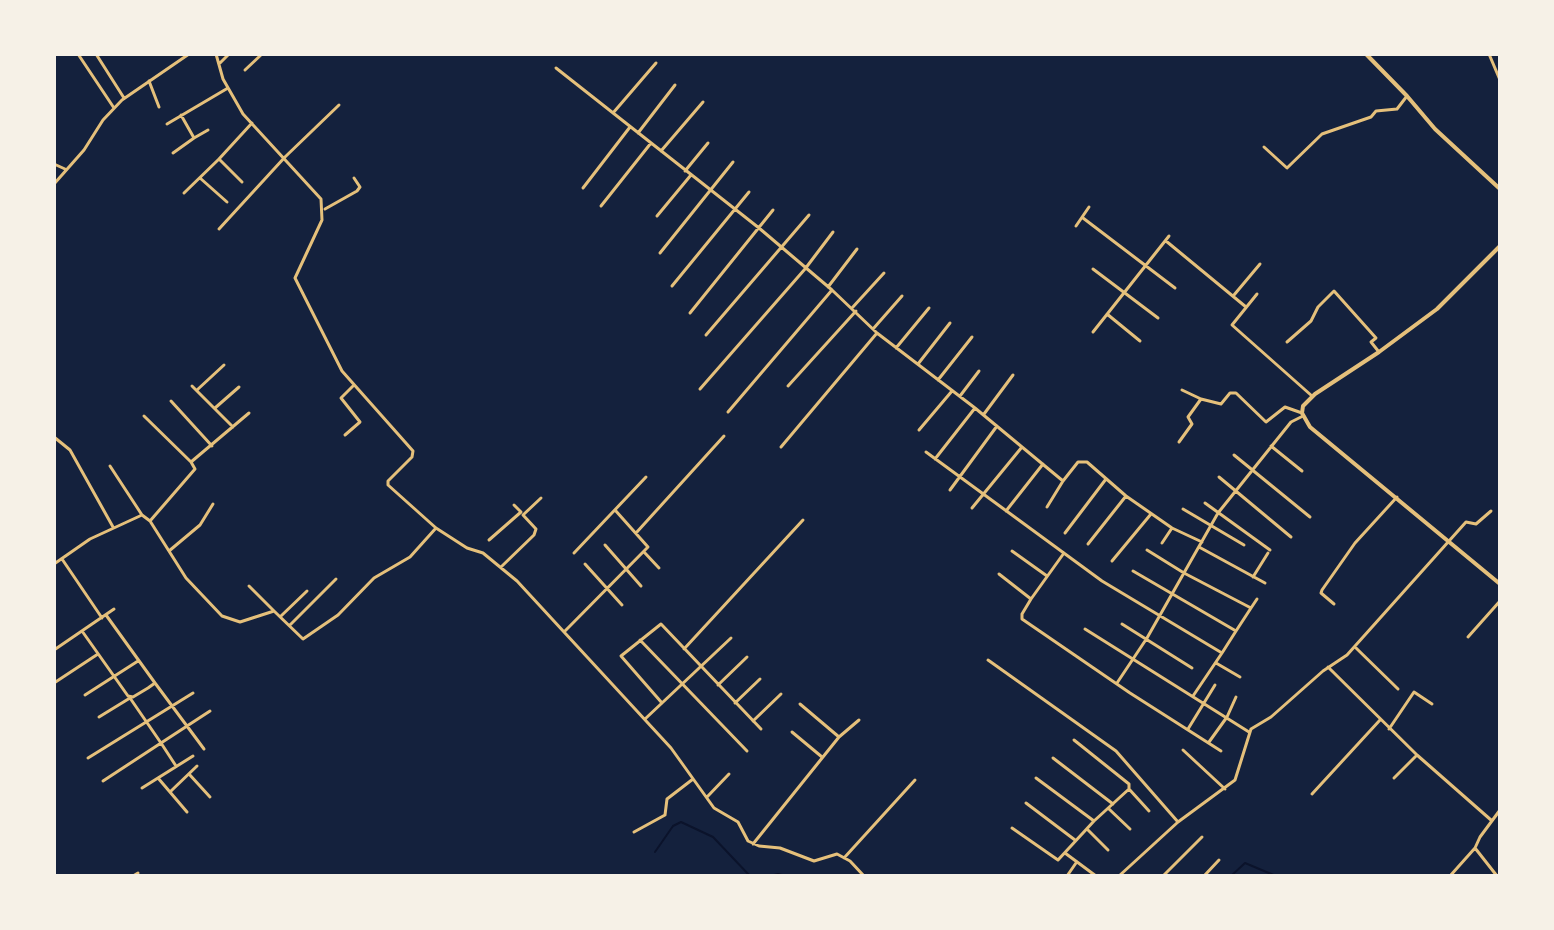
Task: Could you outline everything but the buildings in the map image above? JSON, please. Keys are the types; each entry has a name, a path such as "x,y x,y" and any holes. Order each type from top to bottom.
{"street":[{"path":"78,54 114,108"},
{"path":"96,54 124,98"},
{"path":"54,184 124,98 189,54"},
{"path":"216,54 228,88 252,123 317,192 323,210 320,228 295,278 336,362 413,451 412,457 388,481 388,485 436,528 467,548 483,553 501,567 645,719 671,748 706,797 721,814 738,822 745,837 753,844 780,848 814,861 837,854 864,876"},
{"path":"219,64 229,54"},
{"path":"245,70 262,54"},
{"path":"1366,54 1435,129 1500,189"},
{"path":"1489,54 1500,80"},
{"path":"613,113 656,63"},
{"path":"556,68 759,228 854,309 875,331 1063,481"},
{"path":"148,82 159,107"},
{"path":"638,133 675,85"},
{"path":"167,124 228,88"},
{"path":"1264,147 1287,168 1322,134 1371,117 1376,111 1397,109 1407,96"},
{"path":"661,151 703,102"},
{"path":"219,229 285,157 339,105"},
{"path":"181,115 194,138"},
{"path":"184,193 252,123"},
{"path":"583,188 630,127"},
{"path":"173,153 208,130"},
{"path":"601,206 651,143"},
{"path":"685,171 708,143"},
{"path":"219,159 242,182"},
{"path":"660,253 733,162"},
{"path":"54,164 65,169"},
{"path":"657,216 691,175"},
{"path":"200,178 227,202"},
{"path":"323,210 357,191 360,187 354,178"},
{"path":"672,286 749,192"},
{"path":"1076,226 1089,207"},
{"path":"690,313 773,210"},
{"path":"706,335 809,215"},
{"path":"1083,218 1175,288"},
{"path":"700,389 805,269 833,232"},
{"path":"1093,332 1167,238 1246,307"},
{"path":"1117,683 1147,638 1218,513 1291,422 1302,414 1303,406 1312,396 1437,309 1500,246"},
{"path":"728,412 830,288 857,249"},
{"path":"1233,296 1260,264"},
{"path":"1093,269 1158,318"},
{"path":"788,386 884,273"},
{"path":"1287,342 1311,321 1318,307 1334,291 1376,338 1371,342 1379,352"},
{"path":"1257,294 1232,325 1312,396"},
{"path":"781,447 902,296"},
{"path":"896,348 929,308"},
{"path":"1107,314 1140,341"},
{"path":"917,364 950,323"},
{"path":"938,380 972,337"},
{"path":"197,390 224,365"},
{"path":"960,396 979,371"},
{"path":"983,415 1013,375"},
{"path":"345,435 360,422 341,397 354,385"},
{"path":"192,386 233,427"},
{"path":"215,409 239,387"},
{"path":"1182,390 1221,404 1230,393 1236,393 1266,422 1285,407 1302,414 1310,427 1500,584"},
{"path":"919,430 952,391"},
{"path":"1179,442 1192,424 1188,419 1201,399"},
{"path":"171,401 212,446"},
{"path":"935,459 975,408"},
{"path":"191,462 249,413"},
{"path":"144,416 195,469 150,521"},
{"path":"950,490 997,426"},
{"path":"636,533 724,436"},
{"path":"54,437 70,450 113,527"},
{"path":"1271,446 1302,471"},
{"path":"972,508 1022,447"},
{"path":"926,452 1064,553 1159,616 1222,653"},
{"path":"1234,455 1310,517"},
{"path":"1047,507 1063,481 1082,461 1151,514 1265,583"},
{"path":"1006,511 1043,464"},
{"path":"110,466 199,593 226,618 240,622 274,611"},
{"path":"574,553 646,477"},
{"path":"1219,477 1291,537"},
{"path":"1065,533 1106,479"},
{"path":"1088,544 1126,496"},
{"path":"1334,604 1321,593 1322,590 1355,543 1397,497"},
{"path":"489,540 541,498"},
{"path":"1205,503 1269,552 1253,577"},
{"path":"169,551 200,525 213,504"},
{"path":"501,567 536,532 514,505"},
{"path":"1183,509 1244,545"},
{"path":"564,632 648,547 615,510"},
{"path":"1119,876 1178,822 1225,789 1238,776 1249,732 1355,647 1466,522 1476,524 1491,511"},
{"path":"1112,561 1151,514"},
{"path":"54,564 113,527 142,515"},
{"path":"684,649 803,520"},
{"path":"249,586 303,639 331,621 369,582 417,550 436,528"},
{"path":"1162,543 1172,528"},
{"path":"605,545 641,586"},
{"path":"1147,550 1251,608"},
{"path":"1012,551 1047,576"},
{"path":"644,552 659,568"},
{"path":"1064,553 1031,599 1022,619 1221,751"},
{"path":"62,559 204,749"},
{"path":"585,564 622,605"},
{"path":"1133,571 1236,631"},
{"path":"999,574 1031,599"},
{"path":"290,625 336,579"},
{"path":"281,616 307,591"},
{"path":"1192,697 1257,599"},
{"path":"1468,637 1500,601"},
{"path":"54,650 114,609"},
{"path":"662,703 622,660 624,653 661,624 761,729"},
{"path":"1122,624 1192,668"},
{"path":"1085,629 1249,732"},
{"path":"82,631 176,766"},
{"path":"645,719 731,638"},
{"path":"640,640 747,751"},
{"path":"1355,647 1398,689"},
{"path":"54,683 98,654"},
{"path":"718,685 747,657"},
{"path":"988,660 1116,751 1178,822"},
{"path":"85,695 138,661"},
{"path":"1215,663 1240,677"},
{"path":"1328,667 1389,729 1491,820"},
{"path":"735,703 760,679"},
{"path":"99,717 155,683"},
{"path":"1188,729 1215,685"},
{"path":"1389,729 1414,692 1432,704"},
{"path":"88,758 193,693"},
{"path":"753,721 781,694"},
{"path":"1209,743 1236,697"},
{"path":"800,704 839,737"},
{"path":"103,781 210,711"},
{"path":"753,844 839,737 859,720"},
{"path":"1312,794 1380,720"},
{"path":"792,732 822,757"},
{"path":"1074,740 1129,784 1129,789 1149,811"},
{"path":"1183,750 1225,789"},
{"path":"1394,778 1417,755"},
{"path":"142,788 193,756"},
{"path":"1053,758 1113,804"},
{"path":"170,792 197,766"},
{"path":"189,774 210,797"},
{"path":"706,797 729,774"},
{"path":"158,778 187,812"},
{"path":"1036,778 1094,821"},
{"path":"634,832 665,815 667,799 693,779"},
{"path":"844,858 915,780"},
{"path":"1012,828 1056,860 1129,789"},
{"path":"1026,803 1075,840"},
{"path":"1109,809 1130,829"},
{"path":"1450,876 1475,848 1500,810"},
{"path":"1087,829 1108,850"},
{"path":"1163,876 1202,837"},
{"path":"1475,848 1497,876"},
{"path":"1065,853 1096,876"},
{"path":"1204,876 1219,860"},
{"path":"1067,876 1077,862"},
{"path":"1124,871 1128,876"},
{"path":"133,876 138,873"}],"waterway":[{"path":"655,852 673,826 681,822 713,837 750,876"},
{"path":"1231,876 1245,863 1276,876"},
{"path":"770,876 786,876"}]}
